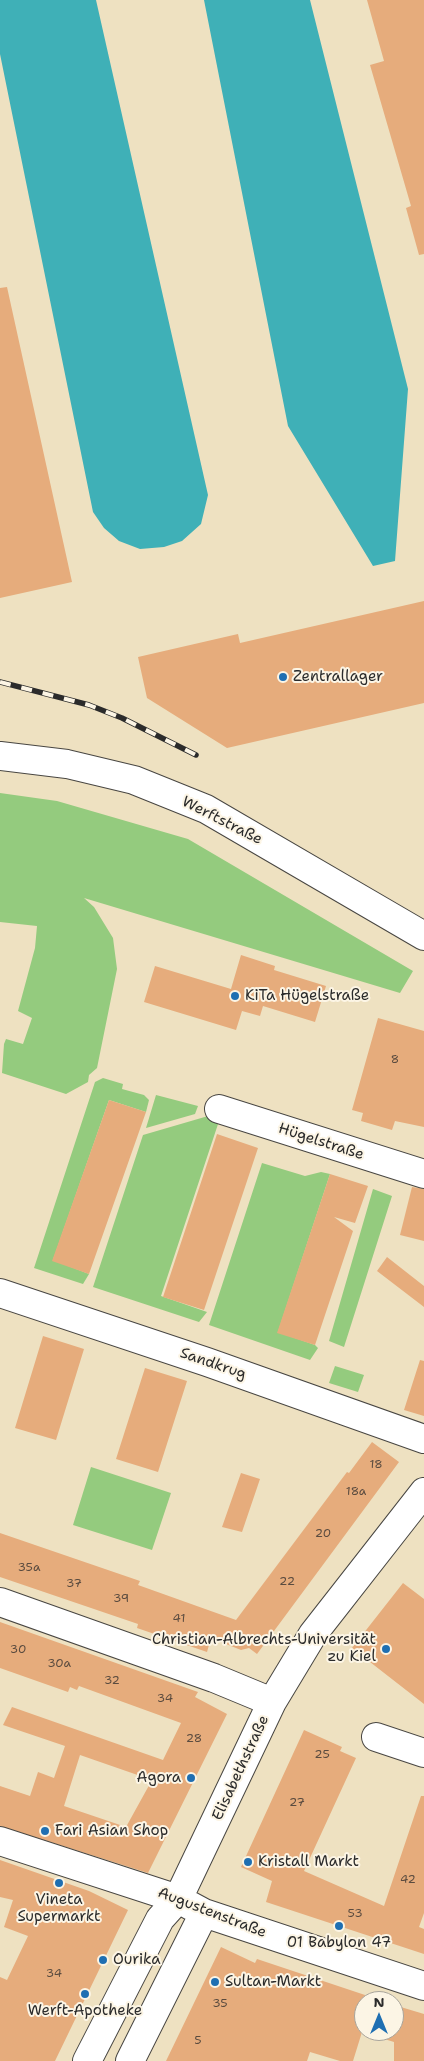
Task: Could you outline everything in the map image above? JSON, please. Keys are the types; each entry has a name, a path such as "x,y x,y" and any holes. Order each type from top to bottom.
{"street":[{"name":"Werftstraße","path":"0,756 67,764 134,780 206,810 424,936"},
{"name":"Hügelstraße","path":"218,1109 424,1174"},
{"name":"Sandkrug","path":"0,1293 207,1362 424,1439"},
{"name":"Elisabethstraße","path":"87,2061 160,1920 178,1899 272,1702 313,1634 424,1492"},
{"path":"0,1602 214,1678 272,1702"},
{"path":"376,1737 424,1753"},
{"name":"Augustenstraße","path":"0,1841 178,1899 204,1913 424,1986"},
{"path":"130,2061 204,1913"}],"green space":[{"path":"0,793 57,801 188,839 413,971 400,993 84,898 94,907 113,938 117,969 97,1068 89,1075 88,1082 66,1094 2,1073 6,1039 23,1044 32,1018 18,1011 35,948 37,926 0,922"},
{"path":"103,1078 123,1084 122,1089 144,1095 149,1100 146,1112 109,1100 53,1260 89,1274 83,1284 34,1268 95,1082"},
{"path":"156,1095 198,1106 195,1114 146,1128"},
{"path":"215,1114 221,1115 161,1296 207,1312 199,1322 93,1287 143,1135"},
{"path":"262,1163 305,1176 321,1172 330,1174 278,1332 315,1345 318,1348 310,1360 209,1325"},
{"path":"373,1189 392,1196 344,1347 329,1341"},
{"path":"335,1366 364,1375 358,1392 329,1383"},
{"path":"91,1467 171,1493 152,1550 73,1525"}],"water":[{"path":"0,0 96,0 208,495 201,524 182,541 164,547 140,549 119,541 104,528 93,512 0,54"},
{"path":"204,0 310,0 408,389 395,561 373,566 288,426"}],"building":[{"path":"367,0 424,0 424,254 419,255 406,208 411,206 370,65 384,61"},
{"path":"7,287 72,582 0,598 0,288"},
{"name":"Zentrallager","path":"424,601 424,703 227,748 147,698 138,657 238,634 240,643"},
{"name":"KiTa Hügelstraße","path":"241,955 275,966 274,970 326,986 315,1022 263,1006 260,1016 242,1011 236,1030 144,1002 155,966 231,989"},
{"path":"378,1018 424,1031 424,1127 395,1121 392,1130 361,1121 363,1113 352,1110"},
{"path":"109,1100 146,1112 89,1274 52,1261"},
{"path":"217,1134 258,1148 204,1310 163,1297"},
{"path":"330,1174 368,1186 355,1223 334,1217 353,1231 315,1345 277,1333"},
{"path":"412,1187 424,1189 424,1241 400,1235"},
{"path":"387,1257 424,1286 424,1307 377,1271"},
{"path":"43,1336 84,1349 56,1440 15,1428"},
{"path":"420,1360 424,1361 424,1416 404,1410"},
{"path":"145,1368 187,1381 158,1472 116,1459"},
{"path":"372,1442 399,1462 257,1654 249,1648 241,1650 211,1638 207,1652 137,1628 138,1624 0,1577 0,1533 140,1581 138,1585 236,1620 347,1472 349,1473"},
{"path":"241,1473 260,1479 242,1532 222,1527"},
{"path":"403,1583 424,1599 424,1704 352,1648"},
{"path":"0,1622 198,1692 195,1697 227,1714 148,1873 0,1826 0,1786 30,1796 38,1772 54,1778 65,1746 3,1725 12,1707 163,1760 181,1723 79,1686 77,1690 70,1687 68,1692 0,1668","holes":["80,1755 152,1780 126,1827 64,1806"]},
{"path":"304,1730 342,1747 340,1751 356,1758 304,1871 384,1906 421,1796 424,1796 424,1913 419,1927 424,1929 424,1954 266,1902 272,1881 241,1867"},
{"path":"0,1860 89,1891 128,1910 55,2061 0,2061 0,1977 7,1980 28,1936 4,1927 13,1900 0,1897"},
{"path":"221,1947 255,1963 257,1959 354,1991 354,2041 359,2041 353,2061 340,2061 310,2052 307,2061 166,2061"},
{"path":"404,2008 424,2014 424,2061 394,2061 394,2042 391,2041 404,2041"}],"railway":[{"path":"0,682 89,705 122,718 196,755"}],"place":[{"name":"Zentrallager","path":"283,677"},
{"name":"KiTa Hügelstraße","path":"235,996"},
{"name":"Christian-Albrechts-Universität zu Kiel","path":"386,1649"},
{"name":"Agora","path":"191,1778"},
{"name":"Fari Asian Shop","path":"45,1831"},
{"name":"Kristall Markt","path":"248,1862"},
{"name":"Vineta Supermarkt","path":"59,1883"},
{"name":"01 Babylon 47","path":"339,1926"},
{"name":"Ourika","path":"103,1960"},
{"name":"Sultan-Markt","path":"215,1982"},
{"name":"Werft-Apotheke","path":"85,1994"}]}
